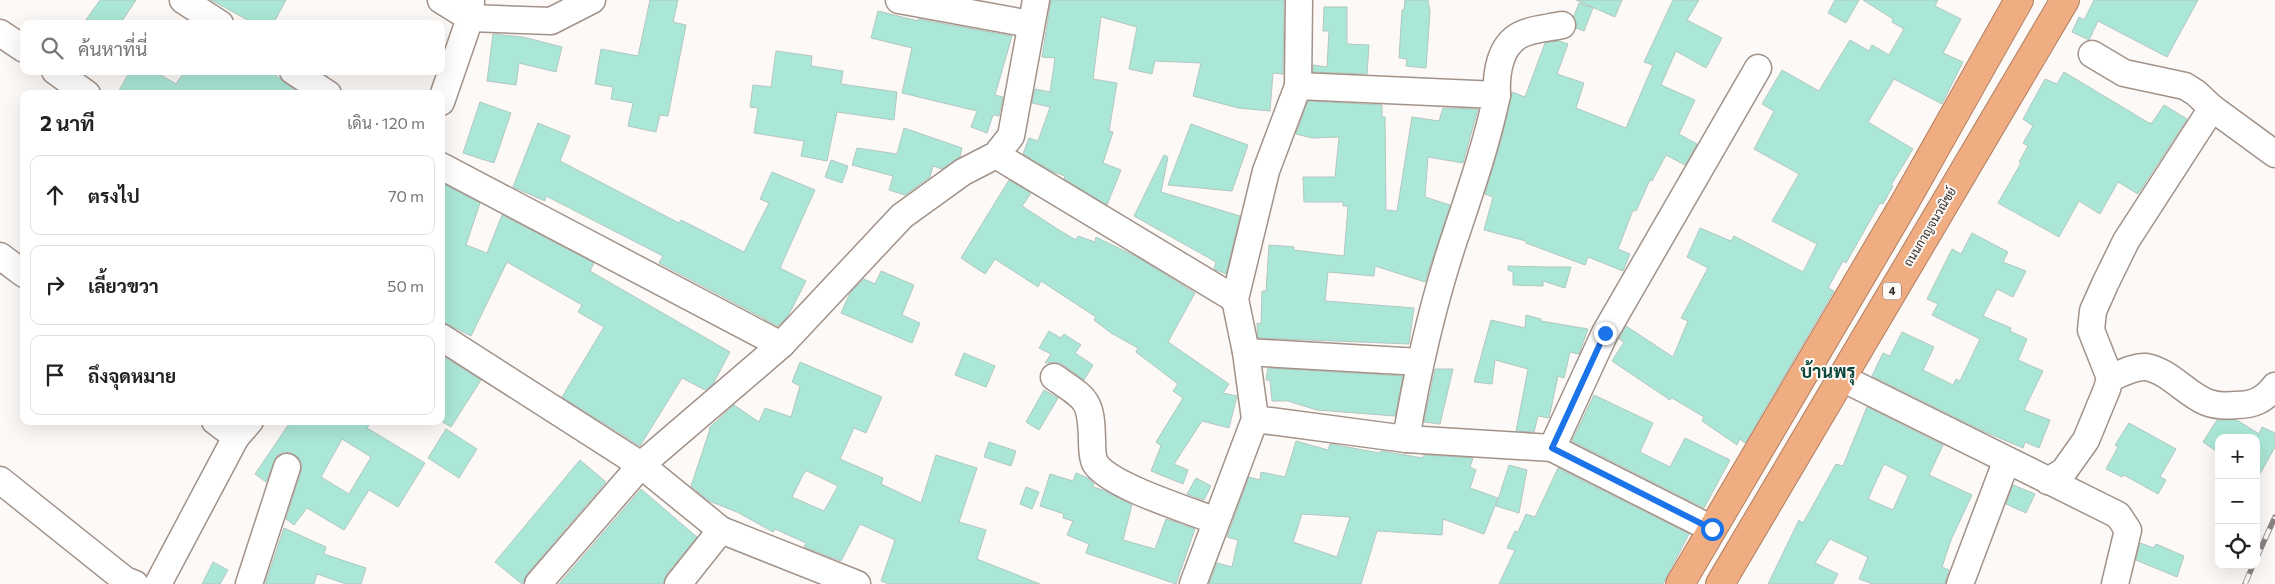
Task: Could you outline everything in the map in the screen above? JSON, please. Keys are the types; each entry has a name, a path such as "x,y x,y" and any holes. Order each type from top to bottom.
{"highway":[{"path":"1680,584 1905,202 2019,0"},
{"name":"ถนนกาญจนวณิชย์","path":"1720,584 1840,377 2065,0"}],"street":[{"path":"183,0 214,20"},
{"path":"441,0 471,9 551,21 592,0"},
{"path":"538,584 641,465 781,345 902,216 963,172 996,154 1011,136 1033,12 899,0"},
{"path":"1193,584 1255,419 1246,352 1235,299 1266,170 1298,86 1298,0"},
{"path":"445,90 471,9"},
{"path":"1406,438 1420,362 1457,230 1487,142 1497,96 1496,77 1502,56 1510,43 1520,34 1562,25"},
{"path":"0,33 20,46"},
{"path":"2092,54 2124,72 2185,86 2275,154"},
{"path":"1552,448 1605,333 1758,68"},
{"path":"61,75 81,90"},
{"path":"299,75 322,90"},
{"path":"1298,86 1497,96"},
{"path":"2048,481 2064,471 2086,440 2108,389 2110,378 2091,330 2093,311 2126,241 2212,108"},
{"path":"996,154 1235,299"},
{"path":"445,168 781,345"},
{"path":"0,256 20,271"},
{"path":"445,340 641,465 722,530 857,584"},
{"path":"1246,352 1420,362"},
{"path":"2110,378 2132,369 2146,367 2168,377 2206,402 2220,406 2247,405 2265,399 2275,386"},
{"path":"1054,377 1083,397 1090,407 1094,462 1104,473 1126,485 1216,521"},
{"path":"1840,377 2006,462 2118,515 2128,530 2115,584"},
{"path":"1255,419 1406,438 1552,448 1712,529"},
{"path":"158,584 243,429 229,425"},
{"path":"1960,584 2006,462"},
{"path":"249,584 286,467"},
{"path":"0,480 125,580 135,584"},
{"path":"678,584 722,530"}],"building":[{"path":"100,0 136,0 123,20 86,20"},
{"path":"211,0 286,0 275,20 248,20"},
{"path":"650,0 678,0 673,22 686,25 668,116 660,115 656,132 628,126 633,103 611,99 613,87 595,84 601,49 638,56"},
{"path":"1051,0 1284,0 1283,74 1273,73 1270,111 1238,108 1193,96 1201,63 1155,61 1152,74 1129,69 1137,27 1101,17 1093,79 1117,83 1109,131 1113,132 1103,163 1121,170 1107,205 1064,179 1065,176 1051,171 1023,154 1029,138 1038,141 1050,107 1032,103 1035,89 1050,92 1055,58 1042,57"},
{"path":"1405,0 1428,0 1430,12 1426,68 1406,66 1407,59 1399,58 1402,10 1404,10"},
{"path":"1576,0 1622,0 1615,17"},
{"path":"1673,0 1699,0 1687,20 1722,38 1706,68 1676,51 1661,85 1695,100 1679,134 1697,144 1685,165 1666,155 1652,181 1650,180 1636,211 1633,210 1618,249 1630,254 1623,271 1588,257 1585,265 1526,243 1526,241 1484,230 1493,197 1485,194 1503,134 1512,92 1525,97 1545,43 1559,41 1568,44 1557,74 1584,83 1576,108 1626,128 1653,65 1644,62"},
{"path":"1835,0 1859,0 1846,23 1828,13"},
{"path":"1863,0 1938,0 1935,6 1961,19 1943,53 1963,62 1942,104 1894,79 1868,122 1913,149 1891,185 1893,186 1883,204 1880,203 1846,263 1843,261 1828,288 1834,291 1745,443 1740,439 1737,445 1702,421 1704,417 1672,398 1670,400 1612,361 1624,342 1619,339 1626,326 1673,357 1688,321 1681,318 1708,268 1687,257 1700,228 1731,241 1734,236 1803,272 1817,244 1772,221 1799,174 1754,149 1774,111 1762,104 1782,70 1819,91 1850,40 1869,51 1872,45 1889,55 1904,29 1892,22 1893,19"},
{"path":"2094,0 2198,0 2167,57 2098,21 2089,40 2072,32 2079,17 2084,20"},
{"path":"1579,3 1593,8 1584,31 1576,28 1574,16"},
{"path":"1324,7 1347,7 1347,44 1369,45 1367,74 1313,72 1313,65 1327,67 1329,31 1323,31"},
{"path":"878,11 918,21 918,19 1012,36 995,95 1003,97 999,116 993,115 987,133 971,127 977,111 902,93 912,48 871,38"},
{"path":"493,34 523,37 562,47 556,72 519,63 516,85 487,81"},
{"path":"776,51 812,56 811,66 843,71 841,84 897,92 894,120 837,112 827,161 801,156 804,141 754,133 758,108 750,107 753,85 771,87"},
{"path":"2064,72 2149,123 2152,123 2164,105 2187,119 2138,194 2118,182 2100,214 2079,201 2059,237 1998,203 2021,163 2019,162 2028,146 2023,143 2033,126 2023,119 2045,79 2057,84"},
{"path":"128,75 161,75 176,84 182,75 275,75 295,90 119,90"},
{"path":"1308,101 1382,105 1382,117 1385,117 1386,210 1397,211 1412,117 1439,121 1443,108 1478,109 1463,163 1428,157 1425,197 1450,205 1425,282 1375,266 1374,276 1328,272 1325,301 1414,308 1409,344 1258,338 1257,323 1261,324 1262,291 1266,291 1269,245 1294,247 1294,250 1344,256 1348,206 1343,206 1343,202 1304,202 1303,177 1335,177 1339,137 1312,138 1296,134"},
{"path":"480,102 511,113 494,163 463,153"},
{"path":"538,123 570,136 560,161 679,223 681,220 744,252 769,203 760,199 772,172 815,190 780,268 806,281 788,316 778,326 659,263 663,256 546,196 545,201 513,187"},
{"path":"1191,124 1248,145 1232,191 1168,185"},
{"path":"904,128 962,148 960,157 942,169 933,166 930,177 905,195 889,190 893,176 852,165 857,148 897,154"},
{"path":"1164,155 1168,157 1161,192 1240,216 1226,274 1214,269 1216,262 1134,216"},
{"path":"831,160 848,166 842,183 825,177"},
{"path":"1009,180 1031,193 1022,206 1059,230 1076,240 1078,236 1095,242 1096,237 1137,257 1195,293 1168,342 1229,384 1223,393 1237,396 1229,428 1202,421 1174,464 1188,470 1183,484 1151,471 1161,446 1156,442 1183,398 1173,391 1178,384 1136,352 1138,348 1111,333 1094,320 1096,317 1041,281 1038,287 995,259 985,274 961,258"},
{"path":"445,185 480,203 466,245 487,253 502,215 594,263 590,271 730,352 713,384 705,390 682,378 640,446 562,397 604,327 578,312 582,305 507,262 471,336 445,323"},
{"path":"1972,233 2008,252 2003,262 2026,271 2013,297 1997,289 1983,316 2011,328 2010,331 2027,339 2018,360 2043,371 2024,410 2050,420 2039,448 2025,442 2023,448 1983,431 1872,376 1883,353 1890,356 1902,332 1934,347 1923,370 1953,385 1956,379 1960,381 1980,339 1932,315 1938,304 1927,299 1952,249 1961,254"},
{"path":"1508,266 1571,267 1565,288 1543,281 1543,286 1513,285 1513,272 1508,270"},
{"path":"881,271 914,285 902,315 920,323 912,343 841,313 850,293 864,279 875,284"},
{"path":"1526,315 1541,319 1541,321 1588,329 1579,354 1570,352 1564,378 1558,376 1549,418 1538,416 1534,432 1516,431 1528,369 1495,360 1492,384 1474,382 1491,320 1525,328"},
{"path":"1049,331 1061,338 1064,334 1081,345 1075,353 1093,365 1084,380 1062,364 1055,362 1045,363 1051,354 1039,348"},
{"path":"964,353 995,366 986,387 955,375"},
{"path":"445,358 481,380 451,427 445,423"},
{"path":"800,362 882,397 866,433 854,428 840,459 883,478 881,484 921,503 936,455 977,468 959,522 986,530 977,559 1040,584 889,584 881,581 895,540 860,524 841,561 804,547 806,543 775,529 773,532 737,512 709,501 691,486 709,428 734,405 759,422 765,408 791,417 800,386 792,382","holes":["807,471 838,486 824,511 792,497 804,473"]},
{"path":"1268,368 1403,376 1395,416 1317,410 1288,401 1272,401 1270,380 1266,380"},
{"path":"1435,369 1453,369 1440,424 1424,422"},
{"path":"1044,390 1058,398 1039,430 1026,422"},
{"path":"1594,395 1653,423 1640,452 1670,467 1685,438 1730,460 1704,508 1572,441"},
{"path":"1867,407 1943,445 1929,475 1972,495 1951,540 1942,567 1949,570 1945,584 1873,584 1859,579 1868,557 1830,539 1815,563 1838,574 1833,584 1768,584 1799,520 1803,523 1836,464 1843,466","holes":["1884,464 1908,476 1893,510 1868,499"]},
{"path":"2217,420 2237,420 2259,434 2215,434 2215,450 2203,442"},
{"path":"2129,423 2176,449 2160,477 2166,480 2158,494 2124,475 2122,477 2106,469 2118,447 2115,445"},
{"path":"288,425 369,425 367,428 425,463 398,507 369,490 344,530 307,508 294,525 286,519 301,472 302,464 298,457 291,453 283,452 277,456 266,482 255,474","holes":["342,439 371,457 349,494 321,477"]},
{"path":"2262,427 2275,433 2275,447 2260,474 2259,434"},
{"path":"446,429 477,449 459,478 428,458"},
{"path":"1296,441 1328,450 1330,444 1423,458 1424,455 1473,458 1470,467 1476,470 1470,488 1498,498 1484,534 1443,519 1442,535 1377,531 1361,584 1209,584 1217,563 1232,567 1238,540 1227,537 1249,477 1260,480 1261,472 1285,477","holes":["1302,514 1350,517 1337,557 1293,542"]},
{"path":"989,442 1016,451 1011,466 984,457"},
{"path":"580,460 606,482 527,574 522,584 495,562"},
{"path":"1509,465 1527,470 1519,513 1496,506"},
{"path":"1558,468 1689,534 1663,584 1499,584 1515,550 1507,548 1515,531 1518,532 1526,514 1535,517"},
{"path":"1076,473 1088,478 1094,484 1093,487 1132,505 1123,540 1155,549 1166,519 1195,529 1176,584 1086,553 1089,544 1067,535 1073,521 1063,518 1064,514 1040,506 1050,474 1073,481"},
{"path":"1196,478 1211,486 1204,500 1187,494"},
{"path":"2013,485 2035,494 2026,513 2006,504"},
{"path":"1026,487 1039,492 1032,509 1020,504"},
{"path":"641,489 697,537 666,575 663,584 559,584"},
{"path":"284,528 326,547 324,554 366,568 361,584 346,584 317,574 314,584 265,584"},
{"path":"2140,543 2154,548 2156,544 2184,556 2177,577 2136,560"},
{"path":"213,562 228,570 220,584 202,584"}],"railway":[{"path":"2260,550 2275,517"},
{"path":"2245,584 2251,569"}],"district":[{"name":"บ้านพรุ","path":"1828,372"}],"route":[{"path":"1605,333 1552,448 1712,529"}]}
